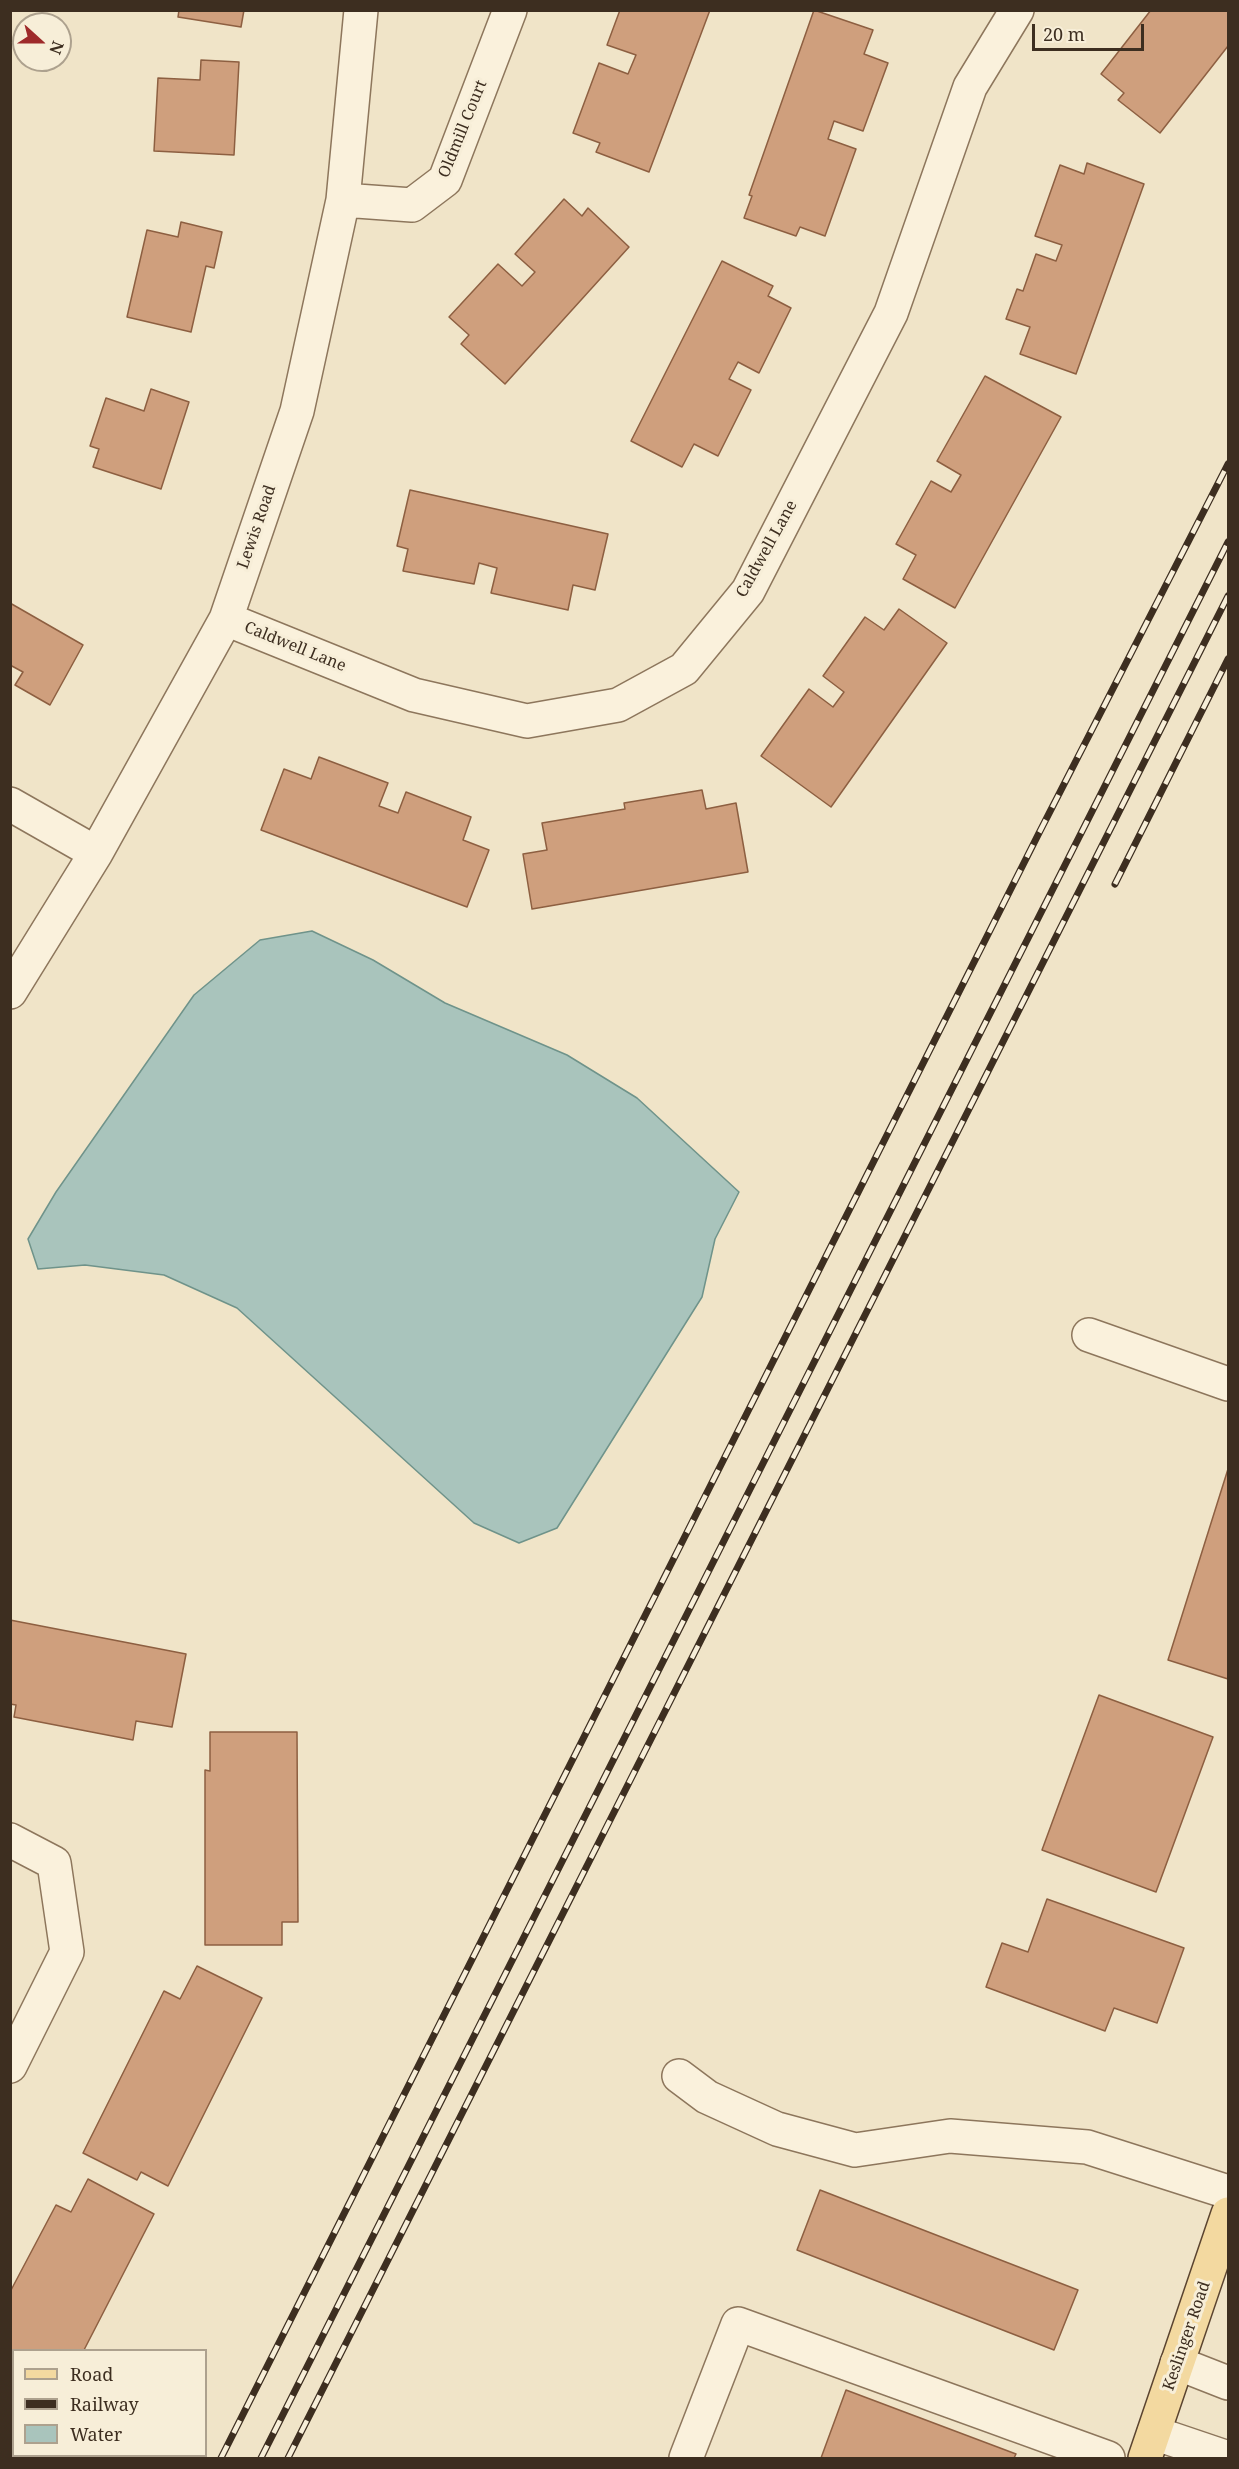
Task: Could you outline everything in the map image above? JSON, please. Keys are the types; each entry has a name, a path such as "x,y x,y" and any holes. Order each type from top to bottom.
{"main road":[{"name":"Keslinger Road","path":"1150,2446 1228,2214"}],"street":[{"name":"Lewis Road","path":"10,992 96,853 226,620 297,411 343,200 361,10"},
{"name":"Oldmill Court","path":"343,200 412,205 446,180 510,10"},
{"name":"Caldwell Lane","path":"226,620 414,695 527,721 618,705 684,669 748,591 891,313 970,87 1017,10"},
{"path":"10,804 96,853"},
{"path":"1089,1335 1228,1384"},
{"path":"10,1840 54,1863 67,1952 10,2066"},
{"path":"679,2076 707,2097 777,2129 855,2150 950,2136 1087,2147 1228,2192"},
{"path":"686,2458 738,2324 1108,2458"},
{"path":"1177,2363 1228,2384"},
{"path":"1150,2446 1228,2458"}],"water":[{"path":"312,931 373,960 445,1003 567,1055 637,1098 739,1192 715,1239 702,1297 557,1528 519,1543 474,1523 237,1308 164,1275 85,1265 38,1269 28,1239 56,1192 194,995 260,940"}],"building":[{"path":"179,10 244,10 241,27 178,17"},
{"path":"620,10 710,10 649,172 596,152 600,143 573,133 599,63 628,74 636,55 607,45"},
{"path":"814,10 873,30 864,54 888,63 863,131 834,121 828,139 856,149 825,236 800,227 796,236 744,218 752,196 749,195"},
{"path":"1151,10 1228,10 1228,46 1160,133 1118,100 1124,93 1101,74"},
{"path":"201,60 239,62 234,155 154,151 158,78 200,80"},
{"path":"1087,163 1144,184 1076,374 1020,354 1030,327 1006,319 1017,289 1023,291 1036,254 1056,261 1062,245 1035,236 1060,165 1084,174"},
{"path":"564,199 582,216 588,208 629,247 505,384 461,344 469,335 449,317 498,264 522,286 535,272 515,254"},
{"path":"181,222 222,232 214,268 206,266 191,332 127,317 147,230 178,237"},
{"path":"722,261 773,286 768,296 791,308 759,373 738,362 729,379 751,390 718,456 694,444 682,467 631,441"},
{"path":"985,376 1061,417 955,608 903,579 916,555 896,544 931,481 951,492 961,475 937,461"},
{"path":"151,389 189,402 161,489 93,467 99,449 90,446 106,398 144,411"},
{"path":"410,490 608,534 595,590 573,585 568,610 491,593 497,568 479,563 474,584 403,571 408,549 397,546"},
{"path":"10,603 83,645 50,705 15,685 23,672 10,665"},
{"path":"899,609 947,643 831,807 761,756 809,689 833,707 844,692 823,676 865,617 884,630"},
{"path":"319,757 388,783 379,806 398,813 406,792 471,817 463,840 489,850 467,907 261,830 284,769 311,779"},
{"path":"702,790 706,809 736,803 748,872 532,909 523,854 547,850 542,823 625,809 624,803"},
{"path":"1228,1469 1228,1679 1168,1660"},
{"path":"10,1620 186,1654 172,1727 136,1721 133,1740 14,1717 16,1705 10,1704"},
{"path":"1099,1695 1213,1737 1156,1892 1042,1850"},
{"path":"210,1732 297,1732 298,1922 282,1922 282,1945 205,1945 205,1770 210,1771"},
{"path":"1047,1899 1184,1948 1157,2023 1114,2008 1105,2031 986,1987 1002,1943 1028,1952"},
{"path":"197,1966 262,1998 168,2186 141,2172 137,2180 83,2153 164,1991 180,1999"},
{"path":"88,2179 154,2214 85,2349 12,2349 12,2389 10,2388 10,2292 56,2205 71,2212"},
{"path":"820,2190 1078,2290 1054,2350 797,2250"},
{"path":"846,2390 1016,2454 1014,2458 821,2458"},
{"path":"10,2412 12,2412 12,2457 32,2457 10,2458"}],"railway":[{"path":"221,2458 1039,833 1228,464"},
{"path":"261,2458 1228,542"},
{"path":"288,2458 1228,596"},
{"path":"1115,884 1228,659"}]}
